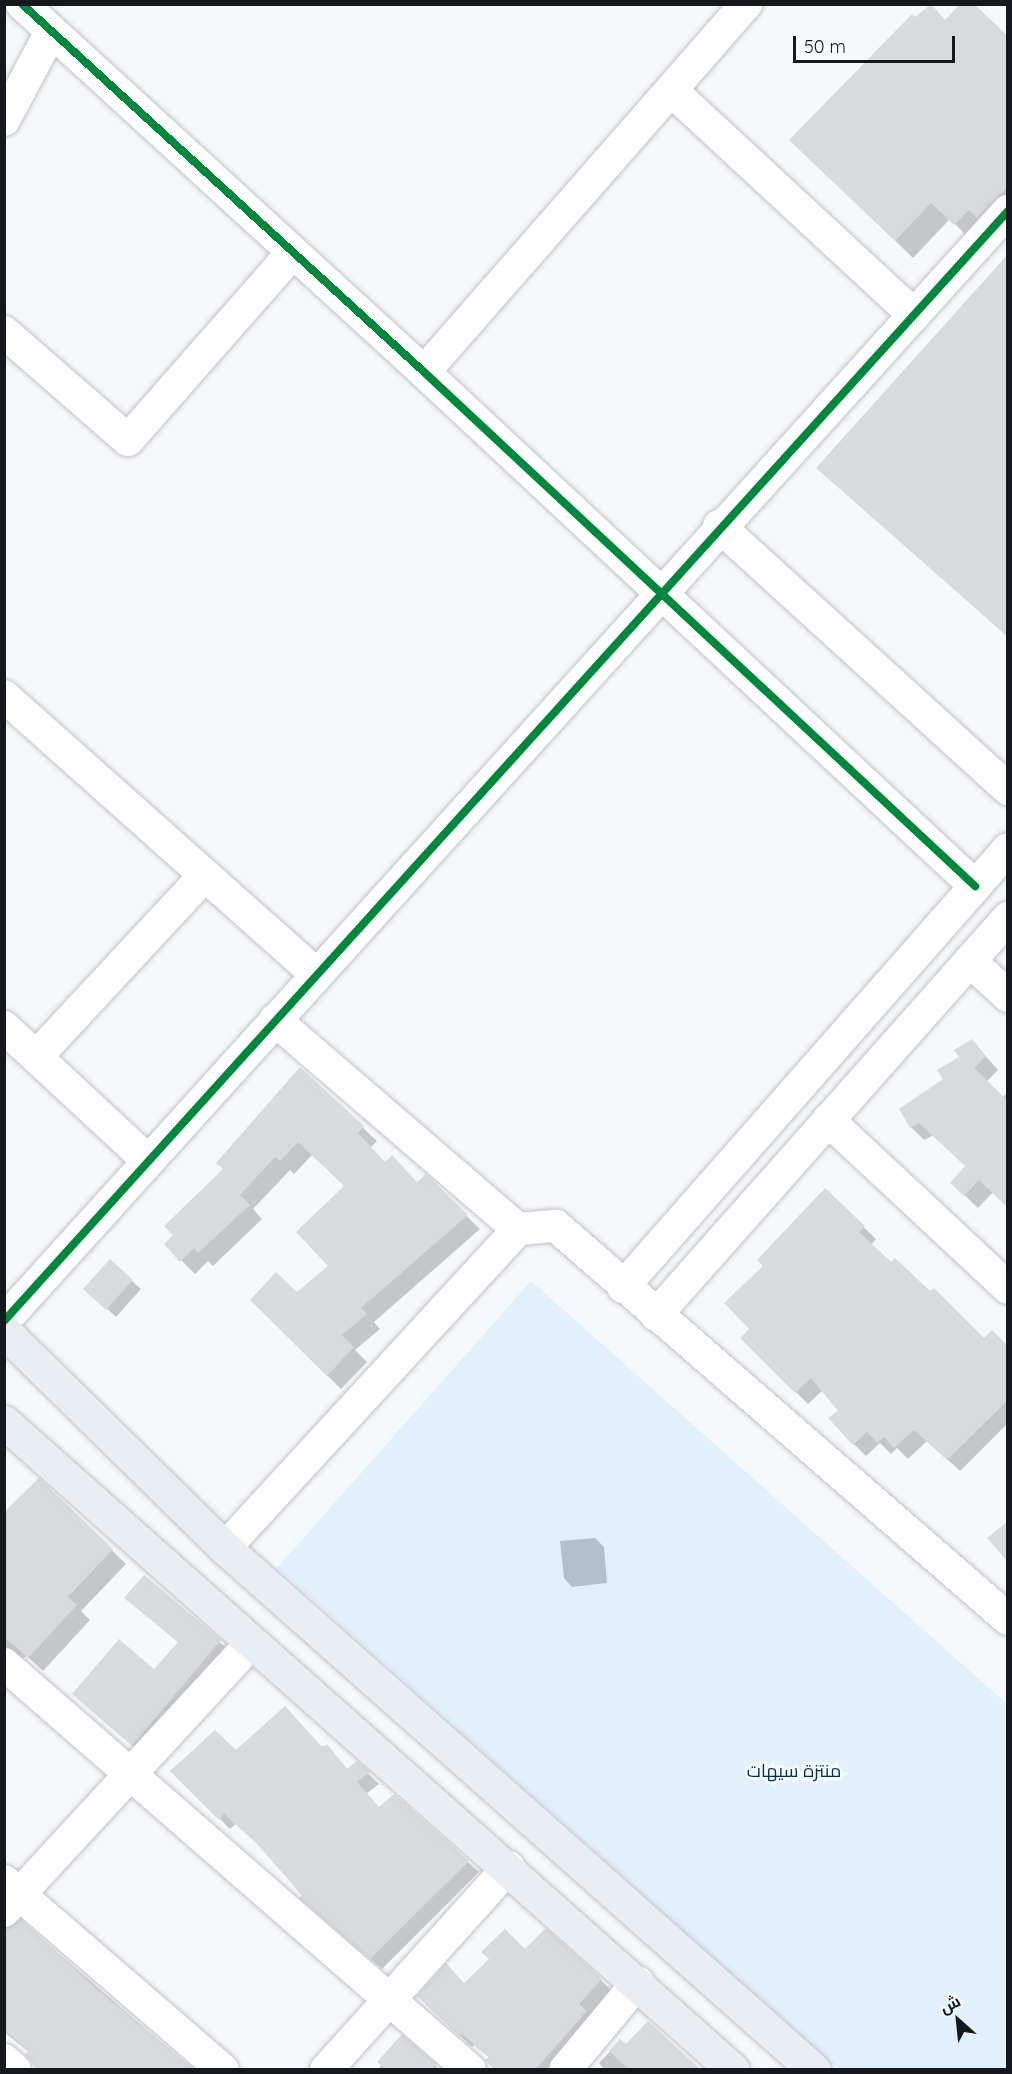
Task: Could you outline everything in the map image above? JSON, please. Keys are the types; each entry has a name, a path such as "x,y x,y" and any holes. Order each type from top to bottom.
{"main road":[{"path":"4,1331 225,1548 814,2070"},
{"path":"4,1422 186,1581 250,1644 510,1867 733,2070"}],"street":[{"path":"22,4 424,372 658,593 975,886"},
{"path":"424,372 746,4"},
{"path":"4,120 51,32"},
{"path":"671,90 912,313"},
{"path":"4,1321 658,593 912,313 1008,211"},
{"path":"4,333 128,440 293,252"},
{"path":"719,526 1008,789"},
{"path":"4,696 316,974"},
{"path":"622,1287 1008,849"},
{"path":"36,1057 205,875"},
{"path":"656,1316 1008,918"},
{"path":"970,961 1008,996"},
{"path":"275,1020 518,1229"},
{"path":"4,1027 148,1161"},
{"path":"828,1120 1008,1288"},
{"path":"225,1548 518,1229 556,1226 622,1287 1008,1619"},
{"path":"223,2070 9,1896 250,1644"},
{"path":"4,1664 470,2070"},
{"path":"326,2070 510,1867"},
{"path":"565,2070 638,1983"},
{"path":"4,2060 15,2070"}],"green space":[{"name":"منتزة سيهات","path":"531,1281 1007,1704 1007,2069 839,2069 277,1568"}],"building":[{"path":"931,4 945,20 960,4 974,4 1008,36 1008,187 977,218 969,210 954,225 931,203 895,241 789,140 912,14 915,17"},
{"path":"1008,254 1008,637 816,468"},
{"path":"972,1039 986,1056 974,1068 1008,1101 1008,1208 979,1180 964,1196 950,1183 965,1166 919,1123 910,1128 899,1109 943,1079 937,1070 959,1057 954,1050"},
{"path":"300,1067 364,1126 358,1133 385,1162 392,1155 417,1182 426,1174 468,1215 361,1308 367,1314 342,1335 354,1347 327,1376 250,1300 276,1272 297,1292 328,1266 296,1232 344,1186 298,1142 280,1161 275,1157 240,1195 250,1205 198,1253 194,1248 180,1262 164,1244 173,1235 164,1226 223,1169 216,1163"},
{"path":"825,1188 865,1226 859,1232 891,1262 895,1258 930,1291 934,1288 984,1338 992,1330 1008,1346 1008,1400 947,1460 914,1430 894,1448 884,1437 877,1443 867,1432 853,1445 828,1418 838,1411 811,1378 795,1393 740,1338 749,1329 724,1303 763,1266 757,1260"},
{"path":"110,1259 133,1280 106,1310 83,1289"},
{"path":"39,1478 113,1549 68,1597 77,1605 28,1658 4,1637 4,1512"},
{"path":"1008,1521 1008,1562 987,1538"},
{"path":"144,1575 221,1640 132,1746 72,1694 119,1639 154,1669 178,1642 124,1598"},
{"path":"285,1706 323,1748 327,1744 347,1769 357,1761 370,1772 357,1782 379,1807 394,1794 469,1861 370,1959 299,1898 302,1895 257,1844 224,1814 219,1820 170,1771 215,1730 236,1750"},
{"path":"21,1919 91,1984 195,2070 37,2070 25,2054 29,2051 4,2030 4,1928"},
{"path":"546,1928 602,1979 579,2004 587,2011 535,2070 495,2070 485,2060 489,2057 462,2034 460,2037 417,1996 446,1963 464,1983 489,1959 481,1952 505,1929 525,1949"},
{"path":"648,2021 701,2070 629,2070 609,2051 620,2039 626,2044"},
{"path":"402,2034 436,2064 431,2070 386,2070 377,2062"}],"cycle path":[{"path":"22,4 424,372 975,886"},
{"path":"4,1321 1008,211"}]}
